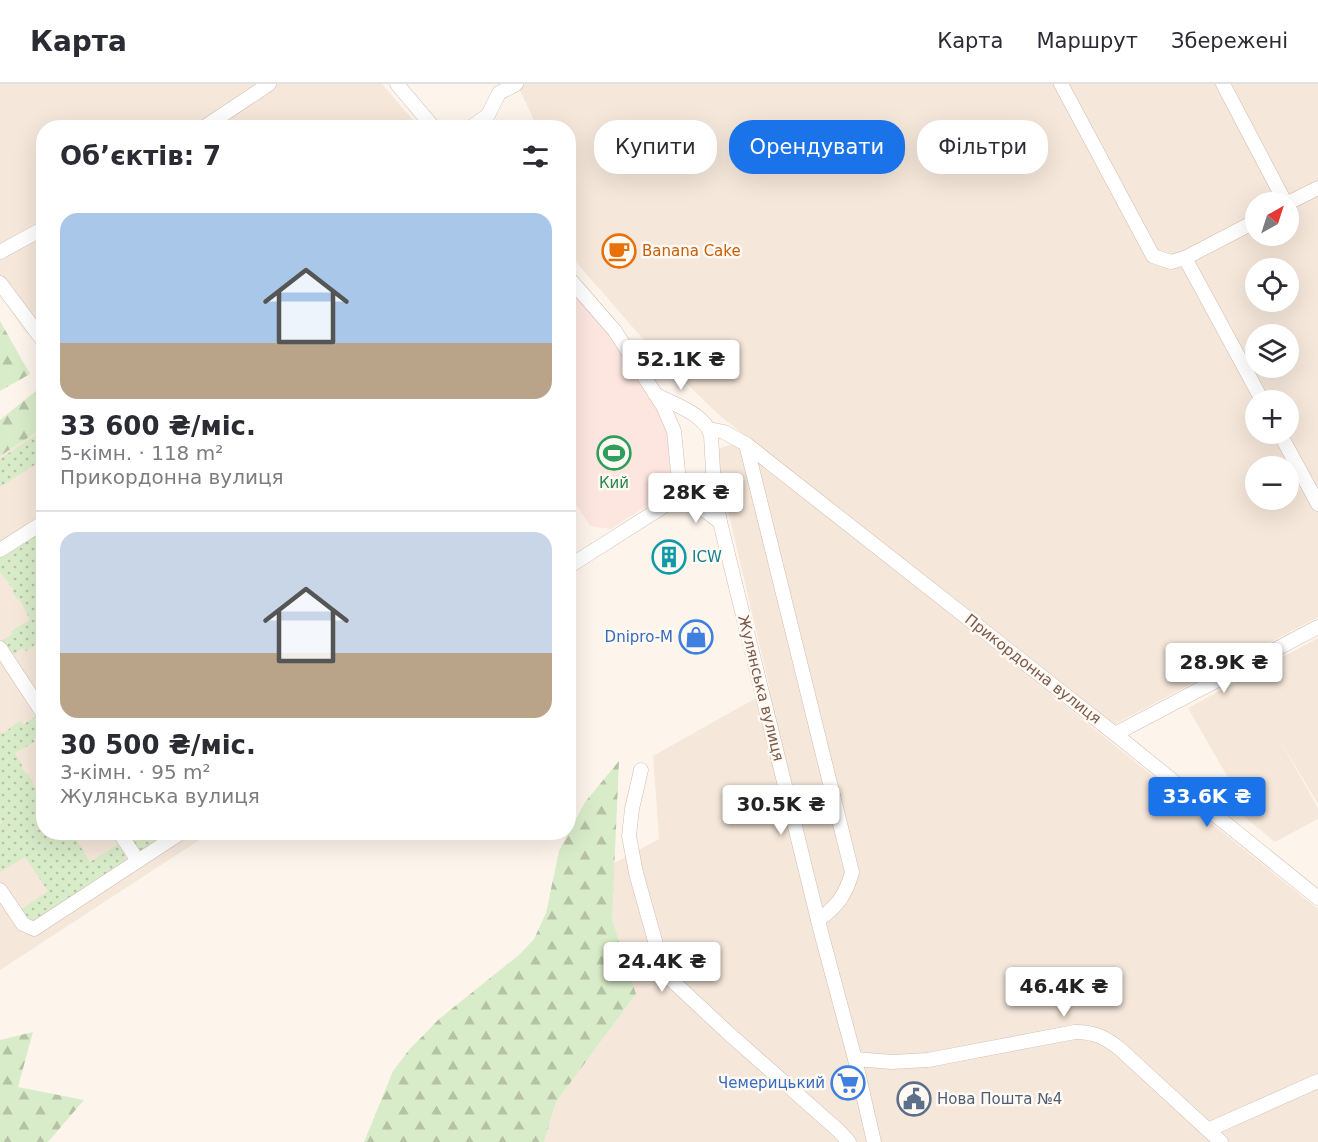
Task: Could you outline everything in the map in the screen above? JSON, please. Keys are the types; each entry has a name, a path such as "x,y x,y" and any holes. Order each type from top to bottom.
{"street":[{"path":"215,120 269,84"},
{"path":"397,84 427,120"},
{"path":"482,120 489,115 499,93 516,84"},
{"path":"1061,84 1153,256 1171,262 1185,258 1245,226"},
{"path":"1223,84 1281,192"},
{"path":"1299,198 1317,190"},
{"path":"0,252 36,232"},
{"path":"1185,258 1257,390"},
{"path":"0,283 36,331"},
{"path":"576,287 615,331 656,394 674,430 679,482 686,497 720,522"},
{"name":"Прикордонна вулиця","path":"656,394 699,418 709,429 724,432 746,444 1318,897"},
{"path":"674,430 681,419 692,415"},
{"name":"Жулянська вулиця","path":"709,429 714,488 720,522 874,1142"},
{"path":"746,444 852,872 842,899 818,921"},
{"path":"1285,444 1318,504"},
{"path":"576,562 686,497 702,500 714,488"},
{"path":"0,550 36,527"},
{"path":"1115,734 1318,627"},
{"path":"0,648 36,704"},
{"path":"640,770 629,836 636,873 664,973 849,1142"},
{"path":"124,840 138,861"},
{"path":"0,890 23,924 34,930 170,840"},
{"path":"855,1059 892,1062 928,1060 1075,1032 1090,1032 1106,1038 1120,1049 1221,1142"},
{"path":"1208,1130 1318,1081"}],"shaded area":[{"path":"0,84 382,84 413,120 36,120 36,342 24,330 0,295"},
{"path":"517,84 1318,84 1318,617 1115,724 720,416 656,354 576,262 576,120 534,120"},
{"path":"576,296 607,332 638,376 670,431 676,487 611,529 590,526 576,504"},
{"path":"36,433 36,840 199,840 0,970 0,456"},
{"path":"735,443 771,469 1318,909 1318,1142 544,1142 556,1102 636,994 612,919 614,863 659,839 653,756 770,690 715,455 718,449"},
{"path":"1318,638 1318,804 1278,737 1318,808 1318,819 1275,842 1226,802 1238,795 1188,708"}],"green space":[{"path":"0,321 30,374 0,391"},
{"path":"36,391 36,433 0,456 0,420"},
{"path":"36,435 36,464 0,487 0,459"},
{"path":"36,533 36,644 25,652 23,648 12,655 2,641 12,634 11,631 30,620 19,598 17,599 12,591 14,590 0,572 0,557"},
{"path":"36,716 36,737 33,739 35,742 15,753 36,788 36,840 76,840 90,862 117,845 120,846 126,858 125,861 35,920 27,920 21,911 48,891 25,857 0,872 0,824 2,822 0,818 0,731 2,734 20,721 23,725"},
{"path":"619,761 612,919 636,994 556,1102 544,1142 364,1142 393,1071 409,1050 439,1019 520,954 534,939 546,913 559,851 565,840 576,840 576,819 585,802"},
{"path":"131,840 158,840 141,851"},
{"path":"33,1032 18,1087 84,1100 48,1142 0,1142 0,1040"}],"place":[{"name":"Banana Cake","path":"619,251"},
{"name":"Кий","path":"614,453"},
{"name":"ICW","path":"669,557"},
{"name":"Dnipro-M","path":"696,637"},
{"name":"Чемерицький","path":"848,1083"},
{"name":"Нова Пошта №4","path":"914,1099"}]}
